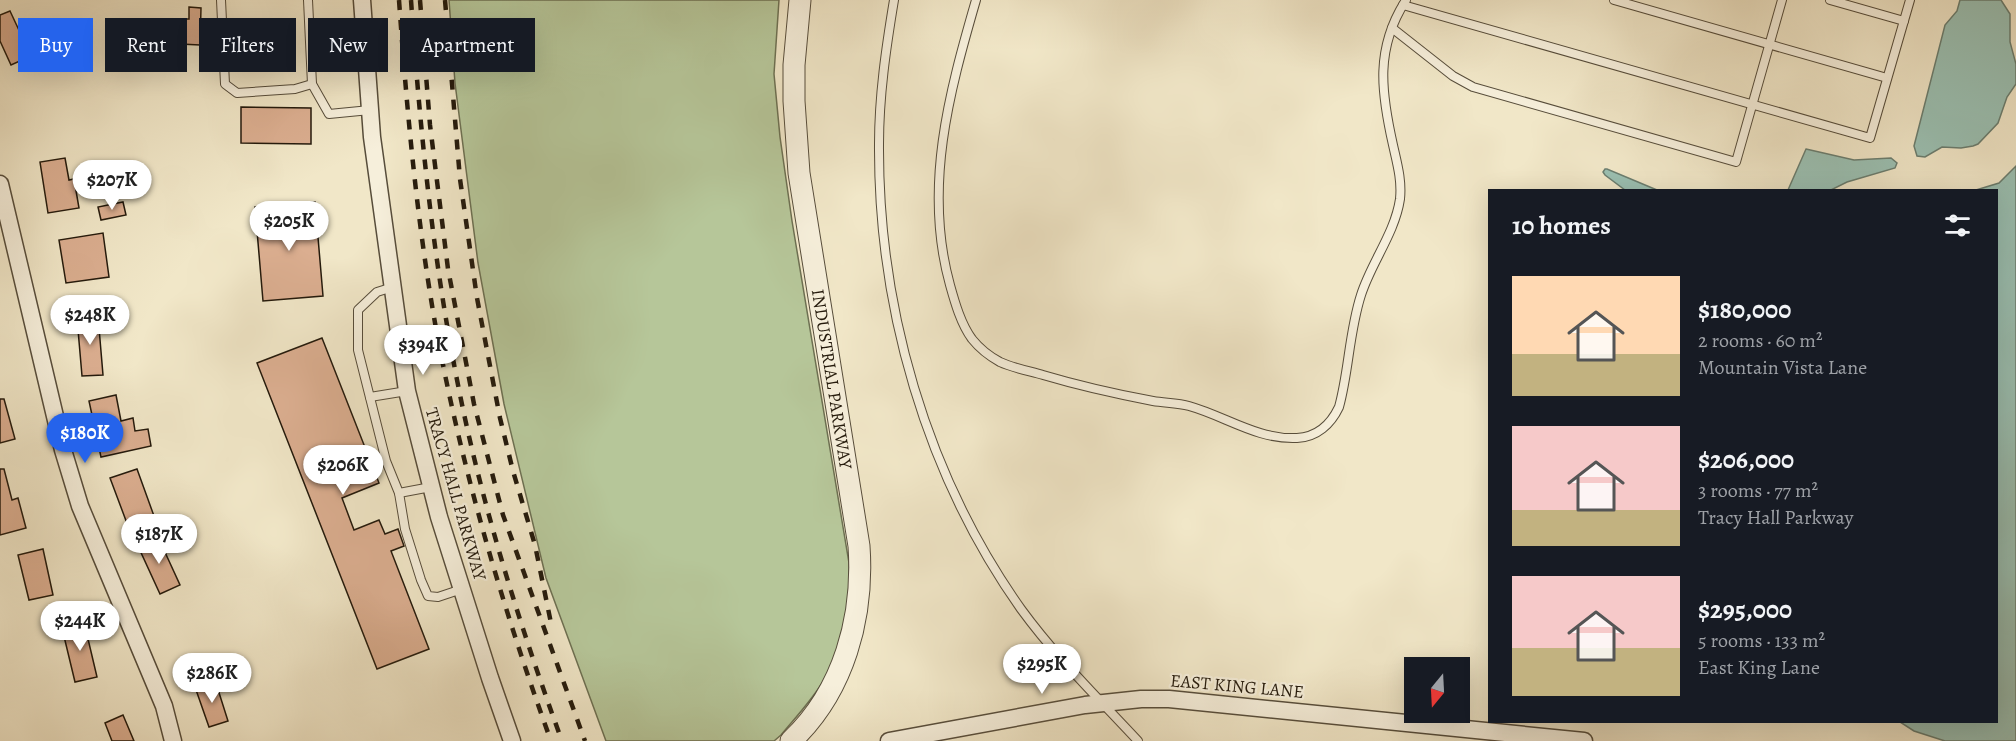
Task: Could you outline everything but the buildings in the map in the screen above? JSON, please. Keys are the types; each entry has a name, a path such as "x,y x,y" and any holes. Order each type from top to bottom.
{"street":[{"name":"TRACY HALL PARKWAY","path":"362,0 370,110 407,392 431,486 512,741"},
{"name":"INDUSTRIAL PARKWAY","path":"791,741 818,708 847,652 858,610 861,568 799,173 794,65 800,0"},
{"path":"0,184 63,450 80,506 164,706 172,741"},
{"name":"EAST KING LANE","path":"889,741 1100,703 1141,699 1198,700 1584,741"}],"lane":[{"path":"221,0 225,84 237,93 294,89 312,84"},
{"path":"308,0 312,84 329,114 370,110"},
{"path":"894,0 882,84 879,181 886,257 895,308 910,375 921,411 946,475 988,557 1036,629 1100,703 1138,741"},
{"path":"976,0 956,68 948,107 940,157 938,203 942,249 947,272 971,338 986,353 1010,366 1089,388 1187,406 1260,432 1297,438 1324,428 1339,407 1357,307 1398,207 1400,176 1385,112 1382,81 1385,50 1392,28 1405,2 1870,138 1910,0"},
{"path":"1614,0 1887,78"},
{"path":"1392,28 1453,76 1473,87 1736,162 1782,0"},
{"path":"1830,0 1904,21"},
{"path":"393,287 377,292 358,310 358,350 386,461 399,493 405,529 421,580 428,596 438,597 462,589"},
{"path":"370,398 407,392"},
{"path":"399,493 431,486"}],"shaded area":[{"path":"449,0 779,0 774,74 780,137 849,563 849,578 845,623 831,666 810,701 774,741 606,741 546,578 504,404 478,263 455,83 454,72 535,72 535,18 450,18"},
{"path":"1960,0 2001,0 2010,14 2010,42 2016,64 2016,84 2007,97 1998,123 1978,144 1961,148 1942,147 1925,157 1917,156 1914,146 1945,25 1957,11"},
{"path":"1806,149 1854,160 1891,158 1897,163 1895,168 1847,182 1833,189 1788,189"},
{"path":"2016,166 2016,741 1945,741 1914,731 1902,723 1998,723 1998,189 1979,189 1999,183"},
{"path":"1607,169 1655,189 1624,189 1603,172"}],"railway":[{"path":"399,0 418,210 447,386 486,540 551,741"},
{"path":"411,0 431,217 457,379 477,471 499,549 522,627 562,741"},
{"path":"420,0 430,125 448,269 474,404 503,515 585,741"},
{"path":"445,0 460,179 477,298 500,418 535,545 552,628"}]}
